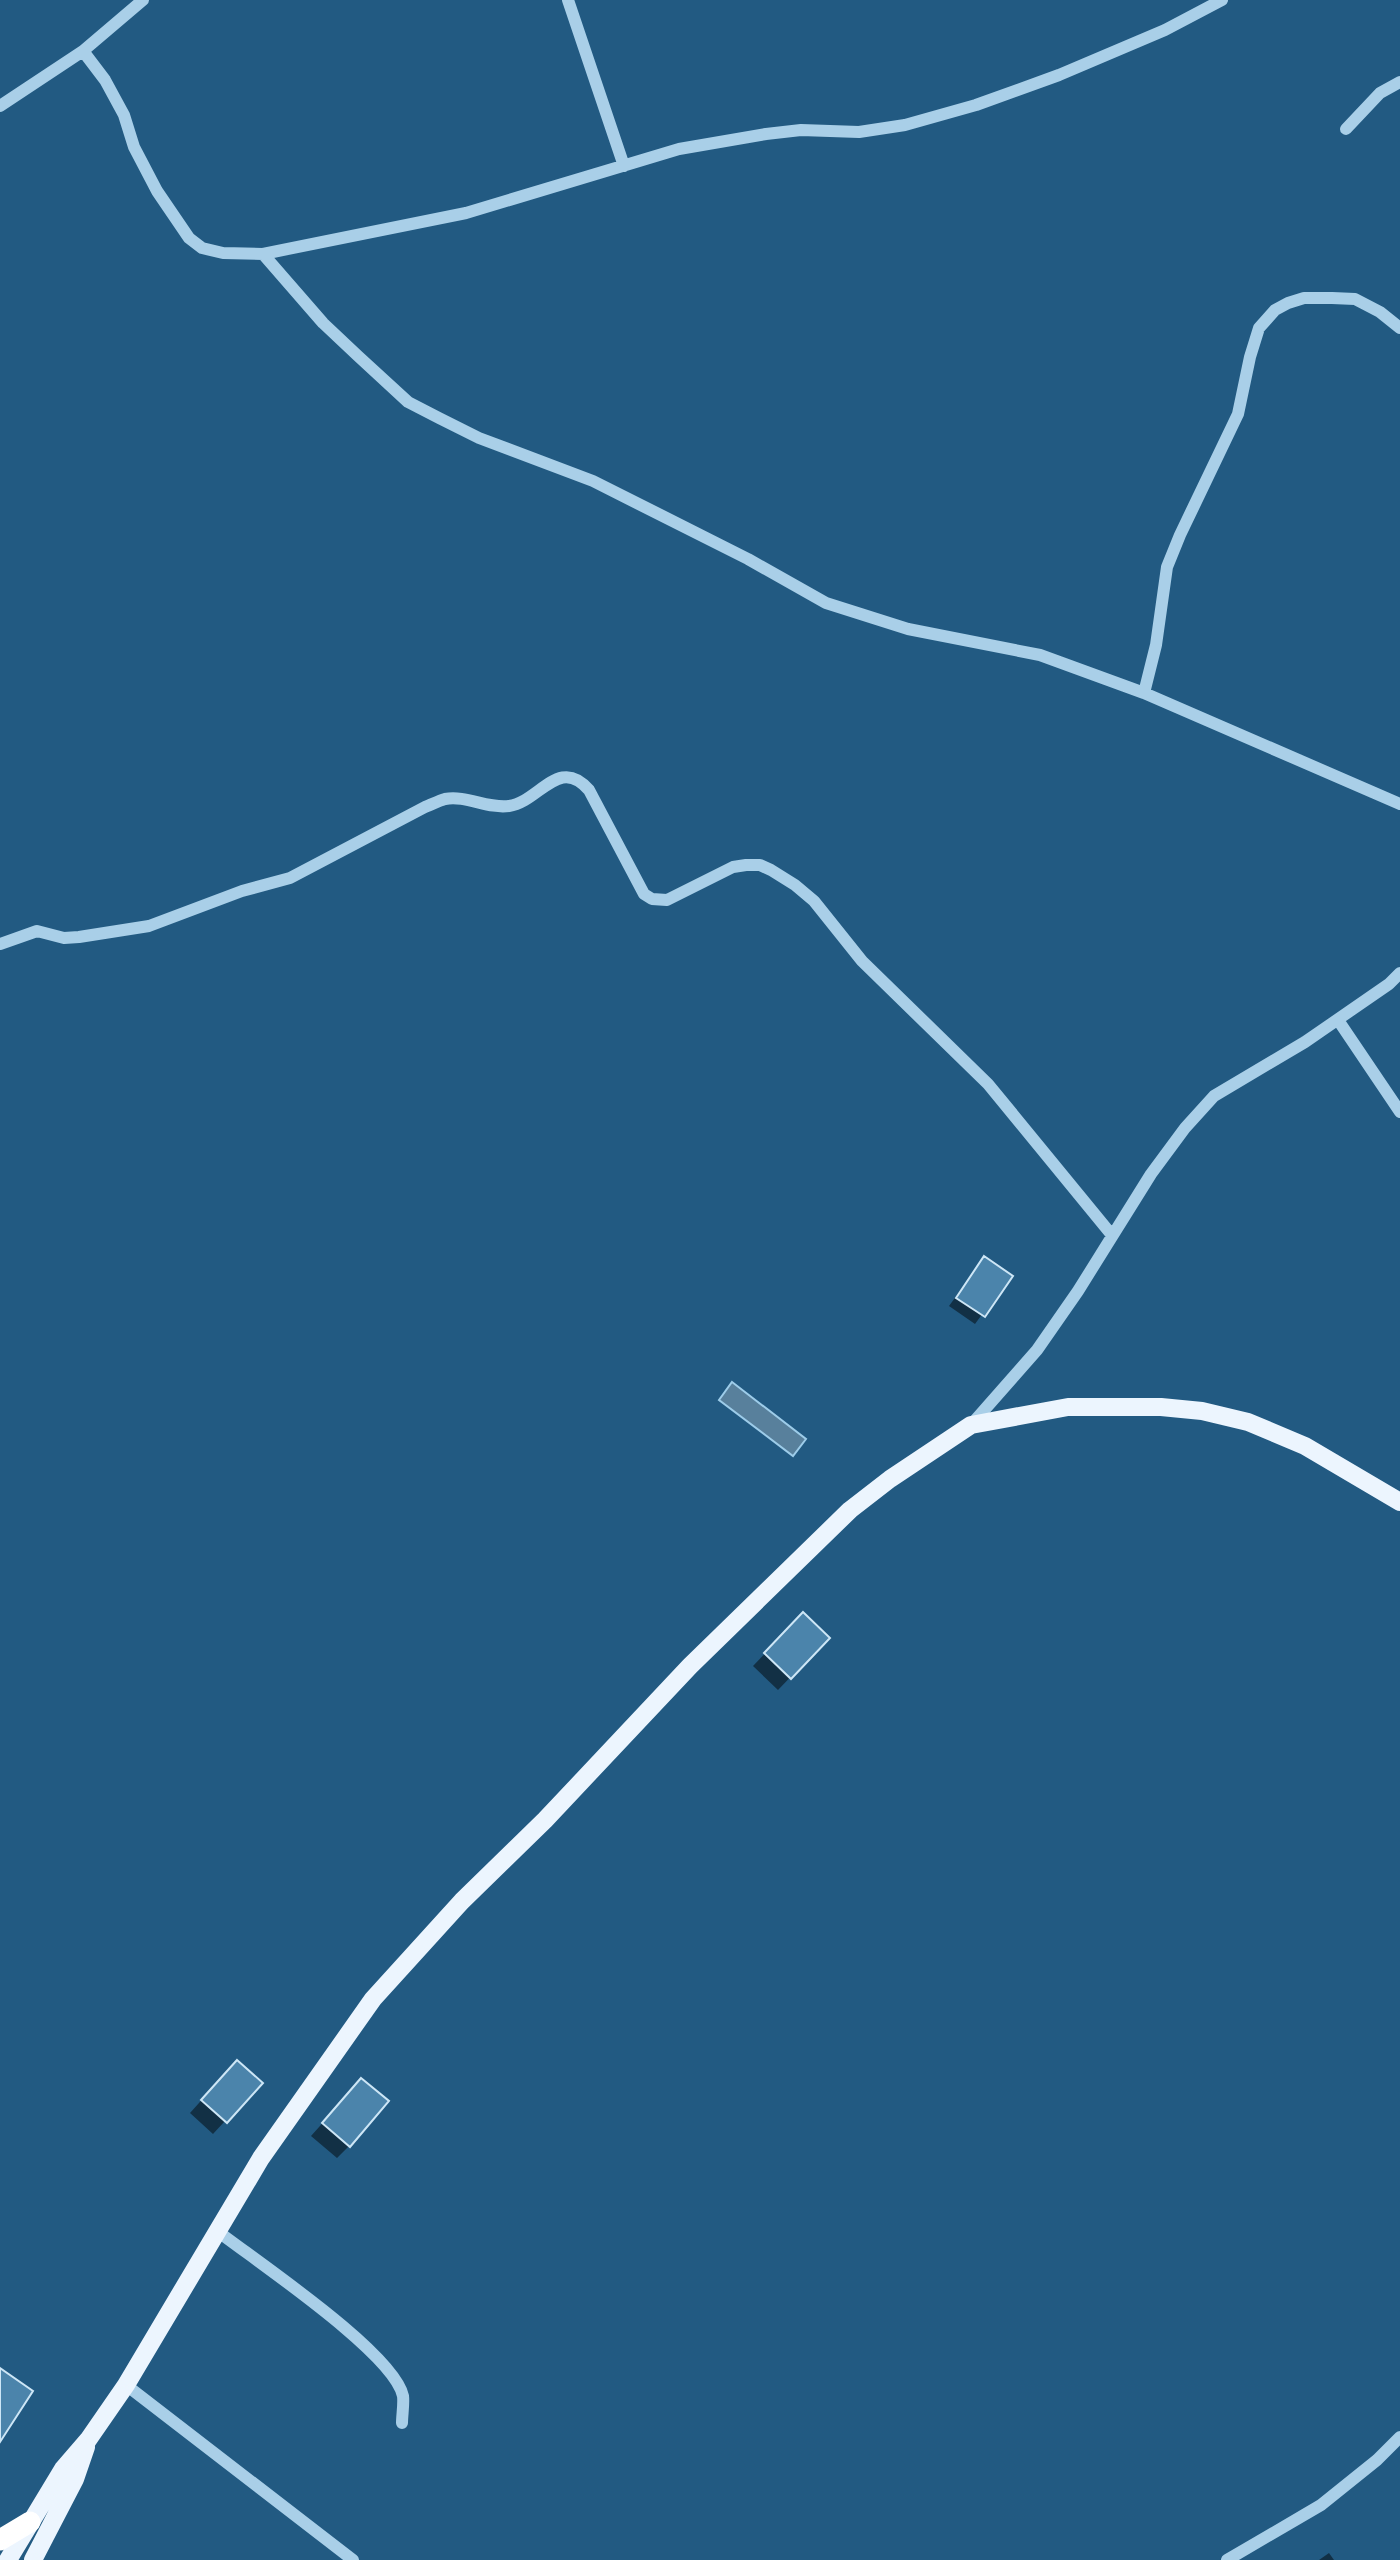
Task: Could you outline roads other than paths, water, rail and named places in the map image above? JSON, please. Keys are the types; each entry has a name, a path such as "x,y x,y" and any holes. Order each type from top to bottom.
{"highway":[{"path":"0,2540 30,2522"}],"main road":[{"path":"8,2560 63,2469 88,2440 126,2385 216,2230 277,2135 373,1999 461,1901 545,1819 708,1647 850,1510 890,1479 971,1425 1068,1407 1160,1407 1202,1411 1248,1422 1305,1446 1400,1503"},
{"path":"33,2560 75,2479 88,2440"}],"street":[{"path":"0,106 83,51 143,0"},
{"path":"568,0 624,166"},
{"path":"83,51 105,80 124,115 134,147 157,191 189,238 202,248 212,251 263,254 466,213 679,149 801,130 859,132 905,125 976,105 1059,75 1153,35 1222,0"},
{"path":"1346,129 1380,93 1400,82"},
{"path":"263,254 323,323 408,402 480,438 593,481 748,559 827,603 908,629 1040,655 1144,693 1400,804"},
{"path":"1144,693 1156,645 1167,567 1238,414 1250,356 1259,328 1275,310 1304,298 1355,299 1380,312 1400,328"},
{"path":"0,944 37,932 79,937 149,926 242,891 290,878 444,799 509,806 520,803 565,776 575,778 589,790 644,894 652,899 667,900 733,867 746,864 760,865 771,870 814,901 862,961 988,1084 1111,1234"},
{"path":"971,1425 1037,1350 1151,1174 1185,1128 1214,1096 1305,1042 1389,984 1400,973"},
{"path":"1338,1020 1400,1112"},
{"path":"216,2230 363,2342 389,2369 403,2396 402,2423"},
{"path":"126,2385 353,2560"},
{"path":"1227,2560 1321,2505 1377,2460 1400,2437"}],"water":[{"path":"732,1382 806,1439 793,1456 719,1400"}]}
